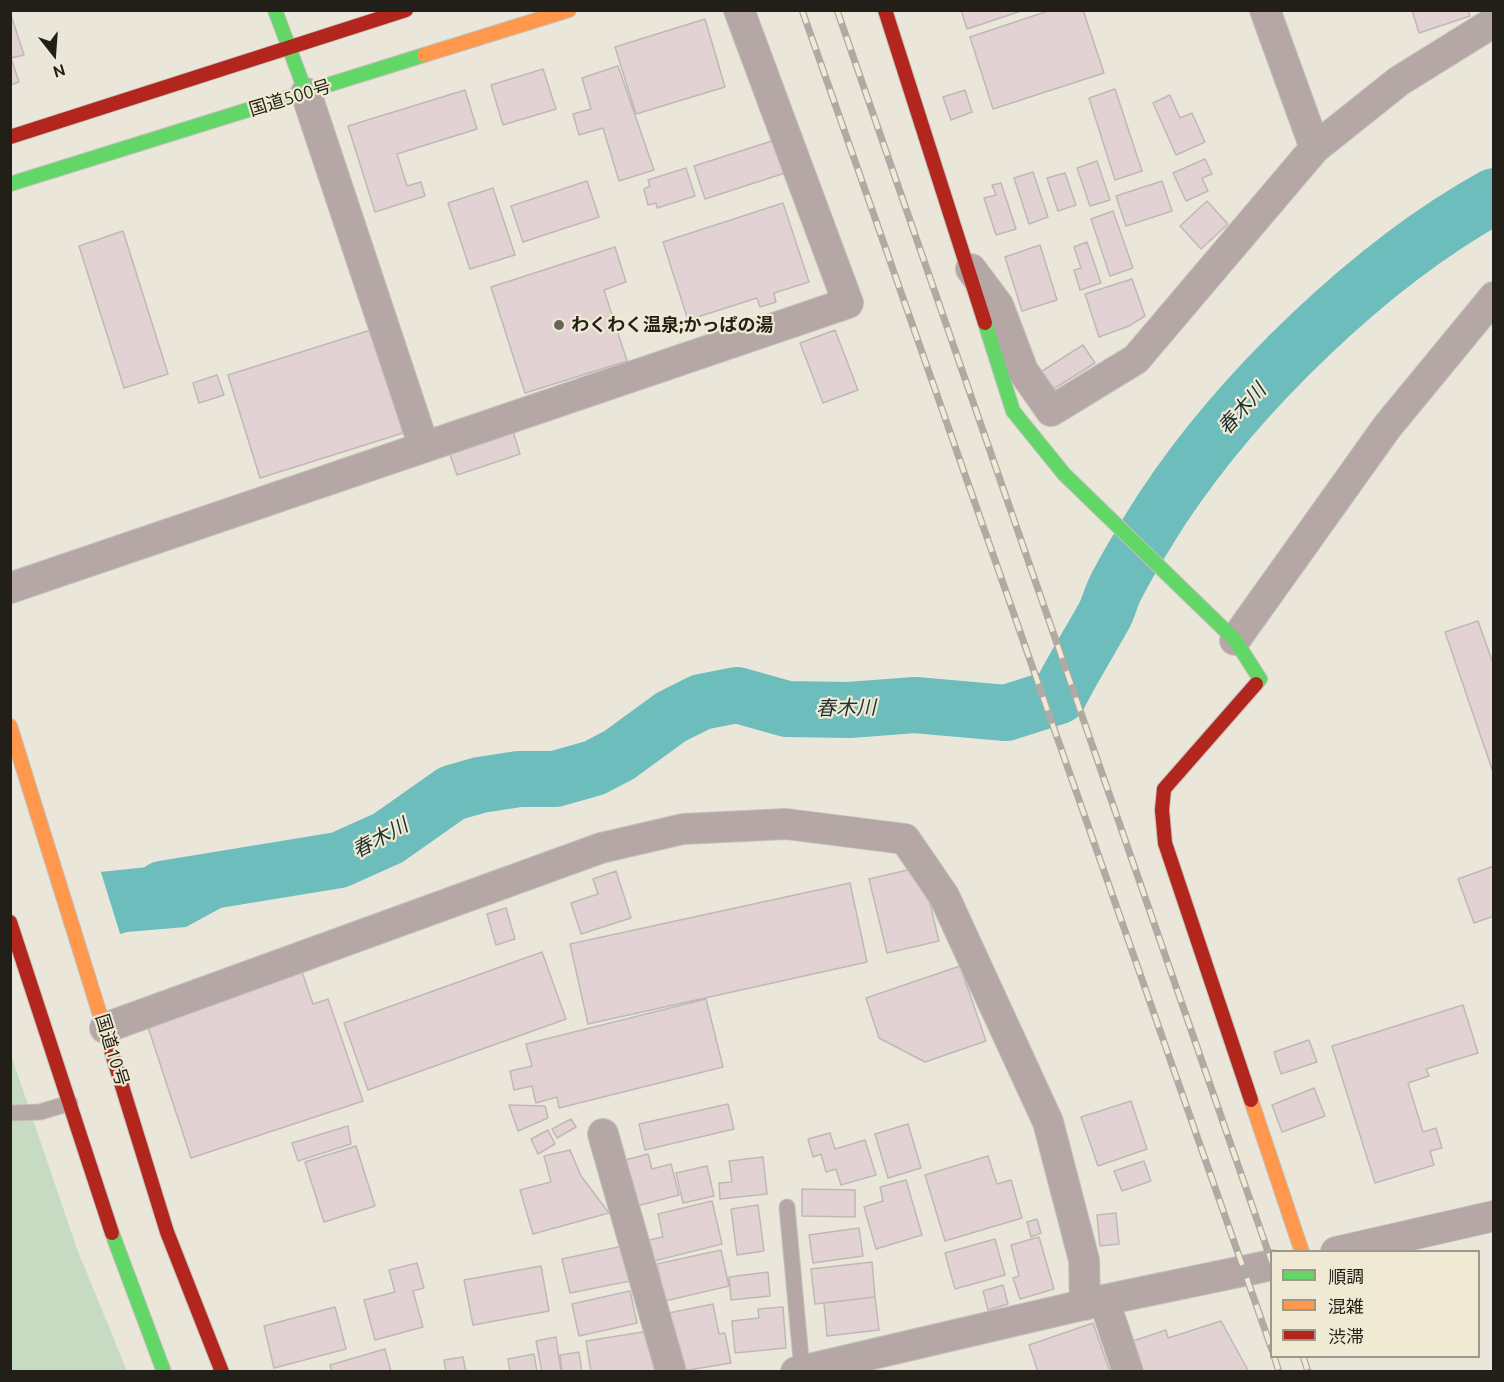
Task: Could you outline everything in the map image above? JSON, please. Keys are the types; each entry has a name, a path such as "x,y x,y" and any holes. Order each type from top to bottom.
{"main road":[{"path":"275,10 306,93"},
{"path":"10,137 406,10"},
{"name":"国道500号","path":"10,184 569,10"},
{"path":"885,10 1013,411 1064,474 1230,635 1260,679 1164,789 1162,810 1165,843 1302,1250"},
{"name":"国道10号","path":"10,726 167,1232 222,1371"},
{"path":"10,922 117,1250 164,1371"}],"street":[{"path":"10,588 848,303 739,10"},
{"path":"1265,10 1315,148"},
{"path":"964,259 998,305 1023,371 1051,411 1136,359 1315,148 1399,81 1494,22"},
{"path":"306,93 424,447"},
{"path":"1230,635 1387,427 1494,297"},
{"path":"104,1023 601,848 683,828 786,824 905,838 944,896 1048,1122 1095,1302 1128,1371"},
{"path":"603,1134 671,1371"},
{"path":"1341,1250 1494,1216"},
{"path":"799,1371 1095,1302 1270,1265"}],"lane":[{"path":"10,1113 40,1112 70,1103"},
{"path":"787,1207 799,1371"}],"green space":[{"path":"12,1058 77,1249 127,1371 11,1371"}],"water":[{"path":"167,865 238,870 232,902 186,927 127,932 11,965 10,894 100,872"}],"pier":[{"path":"100,869 121,937 10,968 10,891"}],"building":[{"path":"961,10 1024,10 967,29"},
{"path":"1051,10 1083,10 1104,73 993,109 970,37"},
{"path":"1412,10 1468,10 1470,16 1419,33"},
{"path":"10,12 24,55 11,58 19,82 10,85"},
{"path":"705,19 725,87 636,114 615,47"},
{"path":"618,66 654,170 619,181 603,128 579,135 573,114 591,109 582,78"},
{"path":"543,69 556,109 503,125 491,85"},
{"path":"1115,89 1142,171 1115,180 1089,98"},
{"path":"465,90 477,129 397,154 407,186 421,182 425,196 375,212 348,126"},
{"path":"965,90 972,112 951,120 943,97"},
{"path":"1170,95 1180,118 1192,113 1205,142 1176,155 1153,103"},
{"path":"775,140 785,173 705,199 694,166"},
{"path":"1205,159 1212,174 1202,178 1208,191 1186,201 1173,173"},
{"path":"1097,161 1110,200 1090,206 1077,168"},
{"path":"686,168 695,196 657,208 656,203 648,205 644,189 650,186 648,180"},
{"path":"1033,172 1048,217 1029,224 1014,178"},
{"path":"1065,173 1076,205 1058,211 1047,178"},
{"path":"587,181 599,217 523,242 511,206"},
{"path":"1162,181 1172,211 1126,226 1116,196"},
{"path":"1001,183 1016,229 996,235 984,198 996,195 992,185"},
{"path":"493,188 515,255 470,269 448,203"},
{"path":"1207,201 1228,224 1201,249 1180,226"},
{"path":"783,203 809,282 774,293 776,302 760,307 757,298 688,320 663,242"},
{"path":"1113,211 1133,268 1110,276 1091,219"},
{"path":"123,231 168,374 124,388 79,246"},
{"path":"1087,242 1101,283 1080,290 1074,270 1081,268 1074,247"},
{"path":"1040,245 1057,300 1022,311 1005,257"},
{"name":"わくわく温泉;かっぱの湯","path":"615,247 626,282 604,290 627,361 525,393 491,287"},
{"path":"1132,279 1145,316 1129,326 1099,337 1085,294"},
{"path":"371,330 403,433 260,478 228,375"},
{"path":"835,330 858,390 823,403 800,343"},
{"path":"1083,345 1095,363 1050,391 1039,373"},
{"path":"217,375 224,395 199,403 193,383"},
{"path":"513,431 520,454 457,475 449,451"},
{"path":"1478,621 1494,666 1494,775 1445,632"},
{"path":"1494,866 1494,916 1474,923 1458,879"},
{"path":"921,867 939,941 887,953 869,879"},
{"path":"616,871 631,918 581,934 571,903 598,894 593,879"},
{"path":"850,883 867,962 588,1024 570,944"},
{"path":"506,908 515,939 496,945 487,914"},
{"path":"542,952 566,1019 368,1090 344,1023"},
{"path":"960,966 986,1041 925,1062 879,1038 866,998"},
{"path":"302,972 313,1004 328,999 363,1101 191,1158 147,1024"},
{"path":"706,999 723,1067 559,1108 557,1097 536,1103 532,1086 514,1090 510,1071 532,1066 526,1044"},
{"path":"1463,1005 1478,1053 1426,1069 1429,1076 1408,1083 1423,1132 1436,1128 1442,1148 1430,1151 1434,1165 1375,1183 1332,1046"},
{"path":"1309,1040 1317,1062 1281,1074 1274,1052"},
{"path":"1314,1088 1325,1116 1282,1132 1272,1105"},
{"path":"1131,1101 1147,1149 1098,1166 1081,1117"},
{"path":"728,1104 734,1129 645,1150 639,1124"},
{"path":"509,1105 545,1106 548,1118 518,1131"},
{"path":"571,1119 576,1127 557,1138 552,1129"},
{"path":"908,1124 921,1168 888,1178 875,1134"},
{"path":"348,1126 351,1144 298,1161 292,1143"},
{"path":"548,1130 555,1144 538,1154 531,1139"},
{"path":"830,1133 835,1149 865,1140 876,1175 841,1185 836,1169 826,1172 821,1154 813,1157 808,1139"},
{"path":"356,1146 375,1206 324,1222 305,1162"},
{"path":"570,1150 581,1176 609,1213 533,1234 520,1190 551,1182 544,1156"},
{"path":"648,1154 652,1169 671,1164 679,1195 637,1206 625,1160"},
{"path":"988,1156 997,1184 1011,1180 1022,1218 945,1241 925,1175"},
{"path":"763,1157 767,1194 720,1199 719,1183 732,1182 729,1161"},
{"path":"1144,1161 1151,1181 1122,1191 1114,1171"},
{"path":"707,1166 714,1196 683,1203 676,1173"},
{"path":"906,1180 922,1235 876,1249 864,1207 883,1201 880,1187"},
{"path":"802,1189 855,1190 855,1217 802,1216"},
{"path":"712,1201 722,1244 654,1261 649,1240 663,1237 658,1214"},
{"path":"758,1205 764,1251 737,1255 731,1209"},
{"path":"1116,1213 1119,1244 1100,1246 1097,1215"},
{"path":"1037,1219 1041,1233 1031,1237 1027,1222"},
{"path":"859,1228 863,1256 813,1263 809,1235"},
{"path":"1039,1237 1054,1289 1020,1299 1013,1278 1019,1276 1011,1245"},
{"path":"995,1239 1005,1275 955,1289 945,1253"},
{"path":"623,1246 630,1281 570,1293 562,1259"},
{"path":"721,1250 729,1286 665,1301 657,1264"},
{"path":"872,1262 875,1297 815,1304 811,1269"},
{"path":"417,1263 424,1288 413,1291 423,1327 375,1340 364,1300 395,1292 389,1270"},
{"path":"541,1266 549,1311 473,1325 464,1280"},
{"path":"768,1272 770,1296 731,1300 729,1277"},
{"path":"1003,1285 1008,1304 988,1310 983,1291"},
{"path":"630,1291 637,1323 579,1336 572,1304"},
{"path":"875,1297 879,1330 827,1336 824,1303"},
{"path":"713,1304 719,1334 725,1333 731,1363 676,1372 664,1314"},
{"path":"335,1307 346,1349 274,1368 264,1326"},
{"path":"783,1307 786,1348 735,1353 732,1321 759,1318 758,1309"},
{"path":"1221,1321 1249,1372 1143,1372 1133,1341 1166,1330 1168,1338"},
{"path":"1093,1323 1110,1372 1038,1372 1029,1345"},
{"path":"649,1331 656,1372 591,1372 586,1341"},
{"path":"556,1337 561,1372 542,1372 536,1341"},
{"path":"385,1349 391,1372 332,1372 330,1365"},
{"path":"579,1352 582,1372 562,1372 560,1355"},
{"path":"534,1354 537,1372 510,1372 508,1359"},
{"path":"463,1357 466,1372 446,1372 444,1360"}],"waterway":[{"name":"春木川","path":"162,889 339,860 388,838 452,793 480,785 519,779 555,779 594,768 619,755 671,717 701,702 737,695 787,709 849,710 915,705 1006,713 1059,696 1104,616 1121,577 1150,528 1193,465 1229,420 1268,376 1355,294 1401,257 1448,224 1494,196"}],"railway":[{"path":"802,10 1270,1344"},
{"path":"837,10 1270,1257"},
{"path":"1275,1358 1279,1372"},
{"path":"1304,1358 1308,1372"}],"traffic: fast":[{"path":"275,10 306,93"},
{"path":"10,184 424,55"},
{"path":"985,323 1013,411 1064,474 1235,640 1260,679 1256,684"},
{"path":"112,1233 164,1372"}],"traffic: slow":[{"path":"424,55 569,10"},
{"path":"10,726 106,1034"},
{"path":"1251,1100 1301,1250"}],"traffic: jam":[{"path":"10,137 406,10"},
{"path":"885,10 985,323"},
{"path":"1251,1100 1165,843 1162,810 1164,789 1256,684"},
{"path":"10,922 112,1233"},
{"path":"106,1034 167,1232 222,1372"}],"place":[{"name":"わくわく温泉;かっぱの湯","path":"559,325"}]}
